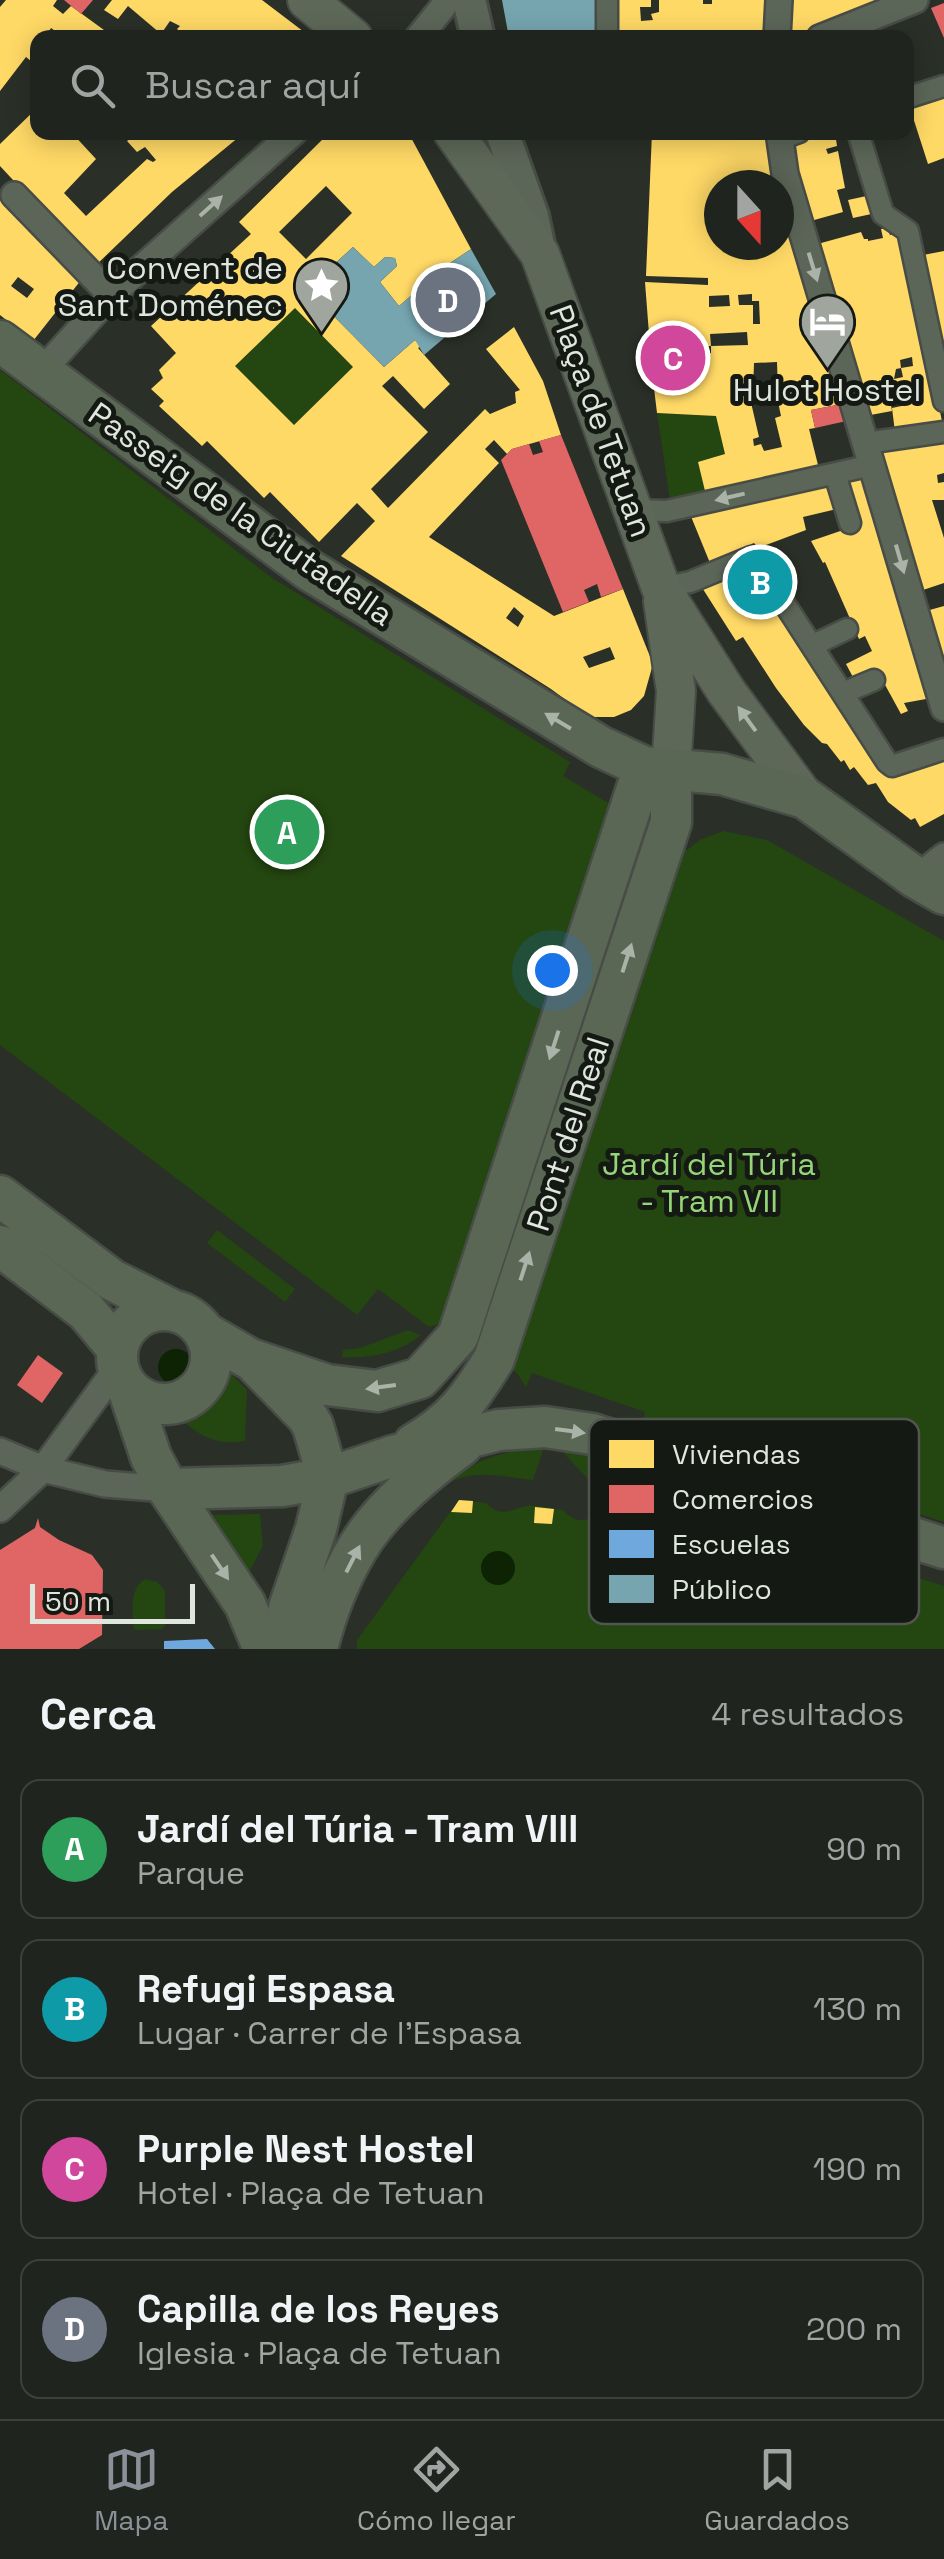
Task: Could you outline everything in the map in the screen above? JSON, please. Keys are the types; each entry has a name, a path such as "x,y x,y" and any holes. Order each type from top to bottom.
{"main road":[{"path":"308,0 344,30"},
{"name":"Plaça de Tetuan","path":"459,140 540,254 661,588 726,691 805,798"},
{"name":"Passeig de la Ciutadella","path":"0,340 328,582 601,746 658,769"},
{"name":"Plaça de Tetuan","path":"661,588 676,692 658,769 722,774 805,798 935,876"},
{"name":"Pont del Real","path":"250,1359 327,1385 377,1391 420,1378 458,1336 627,819 658,769"},
{"name":"Pont del Real","path":"393,1456 435,1431 470,1399 494,1359 671,822 658,769"},
{"path":"0,1196 112,1280 184,1313 206,1333 250,1359 307,1416 328,1478 316,1530 289,1608 291,1649"},
{"path":"0,1246 86,1311 138,1397 166,1404 192,1396 202,1386 212,1360 206,1333"},
{"path":"170,1309 152,1310 136,1318 124,1331 121,1368 151,1457 245,1604 264,1649"},
{"path":"168,1489 271,1488 328,1478 393,1456 499,1430 545,1427 589,1434"},
{"path":"317,1649 334,1596 363,1538 429,1469 474,1437"},
{"path":"919,1540 944,1548"}],"street":[{"path":"424,30 445,0"},
{"path":"468,0 476,30"},
{"path":"607,0 607,30"},
{"path":"777,30 779,0"},
{"path":"836,30 888,5 915,0"},
{"path":"914,95 944,86"},
{"path":"41,372 111,295 285,140"},
{"name":"Plaça de Tetuan","path":"505,140 532,216 540,254"},
{"path":"786,140 785,174 944,708"},
{"path":"860,140 883,214 908,231 944,401"},
{"path":"14,195 111,295"},
{"path":"632,510 668,512 835,474 869,454 944,432"},
{"path":"835,474 850,523"},
{"path":"661,588 690,582 755,558 892,766 944,749"},
{"path":"812,646 847,629"},
{"path":"843,693 874,680"},
{"path":"0,1508 43,1469 121,1368"},
{"path":"0,1452 43,1469 105,1484 168,1489"}],"green space":[{"path":"295,308 353,367 294,425 235,366"},
{"name":"Jardí del Túria - Tram VII","path":"0,370 272,578 570,762 563,776 687,850 723,831 767,840 944,941 944,1522 919,1514 919,1419 643,1419 645,1412 532,1373 526,1387 517,1373 440,1324 429,1327 378,1289 357,1315 0,1045"},
{"path":"657,413 716,416 725,454 698,463 705,490 770,476 772,483 671,507"},
{"path":"217,1230 295,1289 285,1302 207,1243"},
{"path":"408,1330 421,1335 384,1354 342,1357 343,1350 360,1348"},
{"path":"224,1367 247,1390 245,1441 225,1442 208,1437 176,1415 208,1399"},
{"path":"544,1447 533,1480 471,1476 433,1490 485,1460"},
{"path":"558,1447 589,1454 589,1480"},
{"path":"459,1500 486,1503 502,1512 531,1506 563,1510 582,1520 589,1518 589,1624 919,1624 919,1578 944,1586 944,1649 357,1649 357,1640"},
{"path":"260,1514 263,1546 244,1581 208,1515"},
{"path":"145,1579 157,1582 165,1591 162,1629 133,1627 134,1594"}],"shaded area":[{"path":"176,1349 188,1355 194,1367 188,1379 176,1385 164,1379 158,1367 164,1355"},
{"path":"498,1551 510,1556 515,1568 510,1580 498,1585 486,1580 481,1568 486,1556"}],"building: Viviendas":[{"path":"6,0 57,0 53,6 63,14 71,6 104,30 30,30 30,60 26,57 0,91 0,7"},
{"path":"112,0 262,0 301,30 178,30 180,26 170,21 164,30 156,30 128,6 118,19 104,10"},
{"path":"612,0 651,0 651,7 640,7 641,21 653,20 651,14 659,12 659,0 703,0 703,4 712,4 712,0 775,0 774,30 614,30"},
{"path":"787,0 878,0 881,10 825,30 787,30"},
{"path":"944,94 944,158 928,164 914,121 914,103"},
{"path":"30,115 30,140 78,140 96,159 64,193 86,216 147,159 156,160 145,147 137,152 128,140 235,140 172,192 94,267 0,166 0,144"},
{"path":"322,140 412,140 471,249 399,306 380,282 397,266 395,258 385,257 374,267 353,247 307,289 384,367 415,340 450,384 424,409 393,376 382,386 428,432 371,489 388,508 485,409 490,414 516,403 515,392 520,390 486,349 514,327 543,381 561,435 512,449 507,454 494,440 485,449 499,463 429,537 554,616 623,589 653,664 644,696 631,710 614,717 589,717 341,556 375,521 357,503 319,542 270,492 264,498 207,441 202,446 159,406 164,401 151,389 163,378 159,370 176,353 151,326 251,234 239,222","holes":["326,186 352,213 306,259 279,232","295,308 353,367 294,425 235,366","514,607 524,616 518,627 506,618","610,647 615,659 589,668 583,657"]},
{"path":"652,140 773,140 778,170 704,170 704,260 794,260 794,246 805,266 847,403 811,410 815,428 809,429 820,473 772,483 770,476 705,491 698,462 725,454 716,416 657,413 650,355 711,353 711,346 650,347 645,282 708,285 708,278 646,276","holes":["752,294 752,301 759,301 760,324 753,324 753,305 739,305 738,295","729,295 730,306 709,307 709,296","747,332 748,345 711,346 710,334","777,362 781,416 775,418 782,447 764,451 761,444 754,446 753,439 759,437 749,394 742,392 753,392 754,363"]},
{"path":"836,140 837,146 826,149 828,154 838,151 845,188 837,190 843,212 807,222 789,144"},
{"path":"0,190 85,275 33,341 0,315","holes":["18,277 34,289 27,298 11,286"]},
{"path":"871,195 876,213 853,218 848,200"},
{"path":"887,228 890,235 903,232 943,426 895,432 892,408 911,404 910,396 890,399 892,411 865,416 814,245 861,232 868,241 883,238 881,229","holes":["912,357 913,366 901,368 900,360","901,368 903,377 894,379 896,369"]},
{"path":"944,251 944,366 918,256"},
{"path":"944,440 944,473 937,475 938,483 944,482 944,500 932,500 944,538 944,583 920,591 875,446"},
{"path":"868,474 937,697 904,703 908,711 901,714 878,672 856,683 846,664 872,651 865,636 859,639 825,562 811,541 855,526 841,480"},
{"path":"834,482 841,508 803,517 806,530 758,548 754,543 710,563 690,514"},
{"path":"753,565 888,775 944,754 944,814 920,827 915,818 911,820 888,802 876,783 868,785 854,767 850,770 804,725 743,637 736,641 701,586"},
{"path":"944,606 944,665 926,611"},
{"path":"459,1500 473,1501 472,1513 451,1512"},
{"path":"535,1507 554,1509 552,1524 534,1523"}],"building: Comercios":[{"path":"64,0 93,0 81,14"},
{"path":"944,3 944,38 931,8"},
{"path":"847,403 851,420 815,428 811,410"},
{"path":"561,435 623,589 601,597 597,584 584,590 589,602 563,612 501,460 512,449 529,444 533,455 543,452 539,441"},
{"path":"38,1355 63,1373 42,1403 17,1385"},
{"path":"38,1518 40,1527 92,1555 103,1570 102,1635 79,1649 0,1649 0,1550 35,1528"}],"building: Escuelas":[{"path":"207,1639 215,1649 164,1649 164,1641"}],"building: Público":[{"path":"502,0 596,0 598,30 508,30"},
{"path":"353,247 374,267 385,257 395,258 397,266 380,282 399,306 471,249 496,294 424,355 415,340 384,367 307,289"}],"place":[{"name":"Capilla de los Reyes","path":"448,300"},
{"name":"Convent de Sant Doménec","path":"322,335"},
{"name":"Purple Nest Hostel","path":"673,358"},
{"name":"Hulot Hostel","path":"827,370"},
{"name":"Refugi Espasa","path":"760,582"},
{"name":"Jardí del Túria - Tram VIII","path":"287,832"}]}
